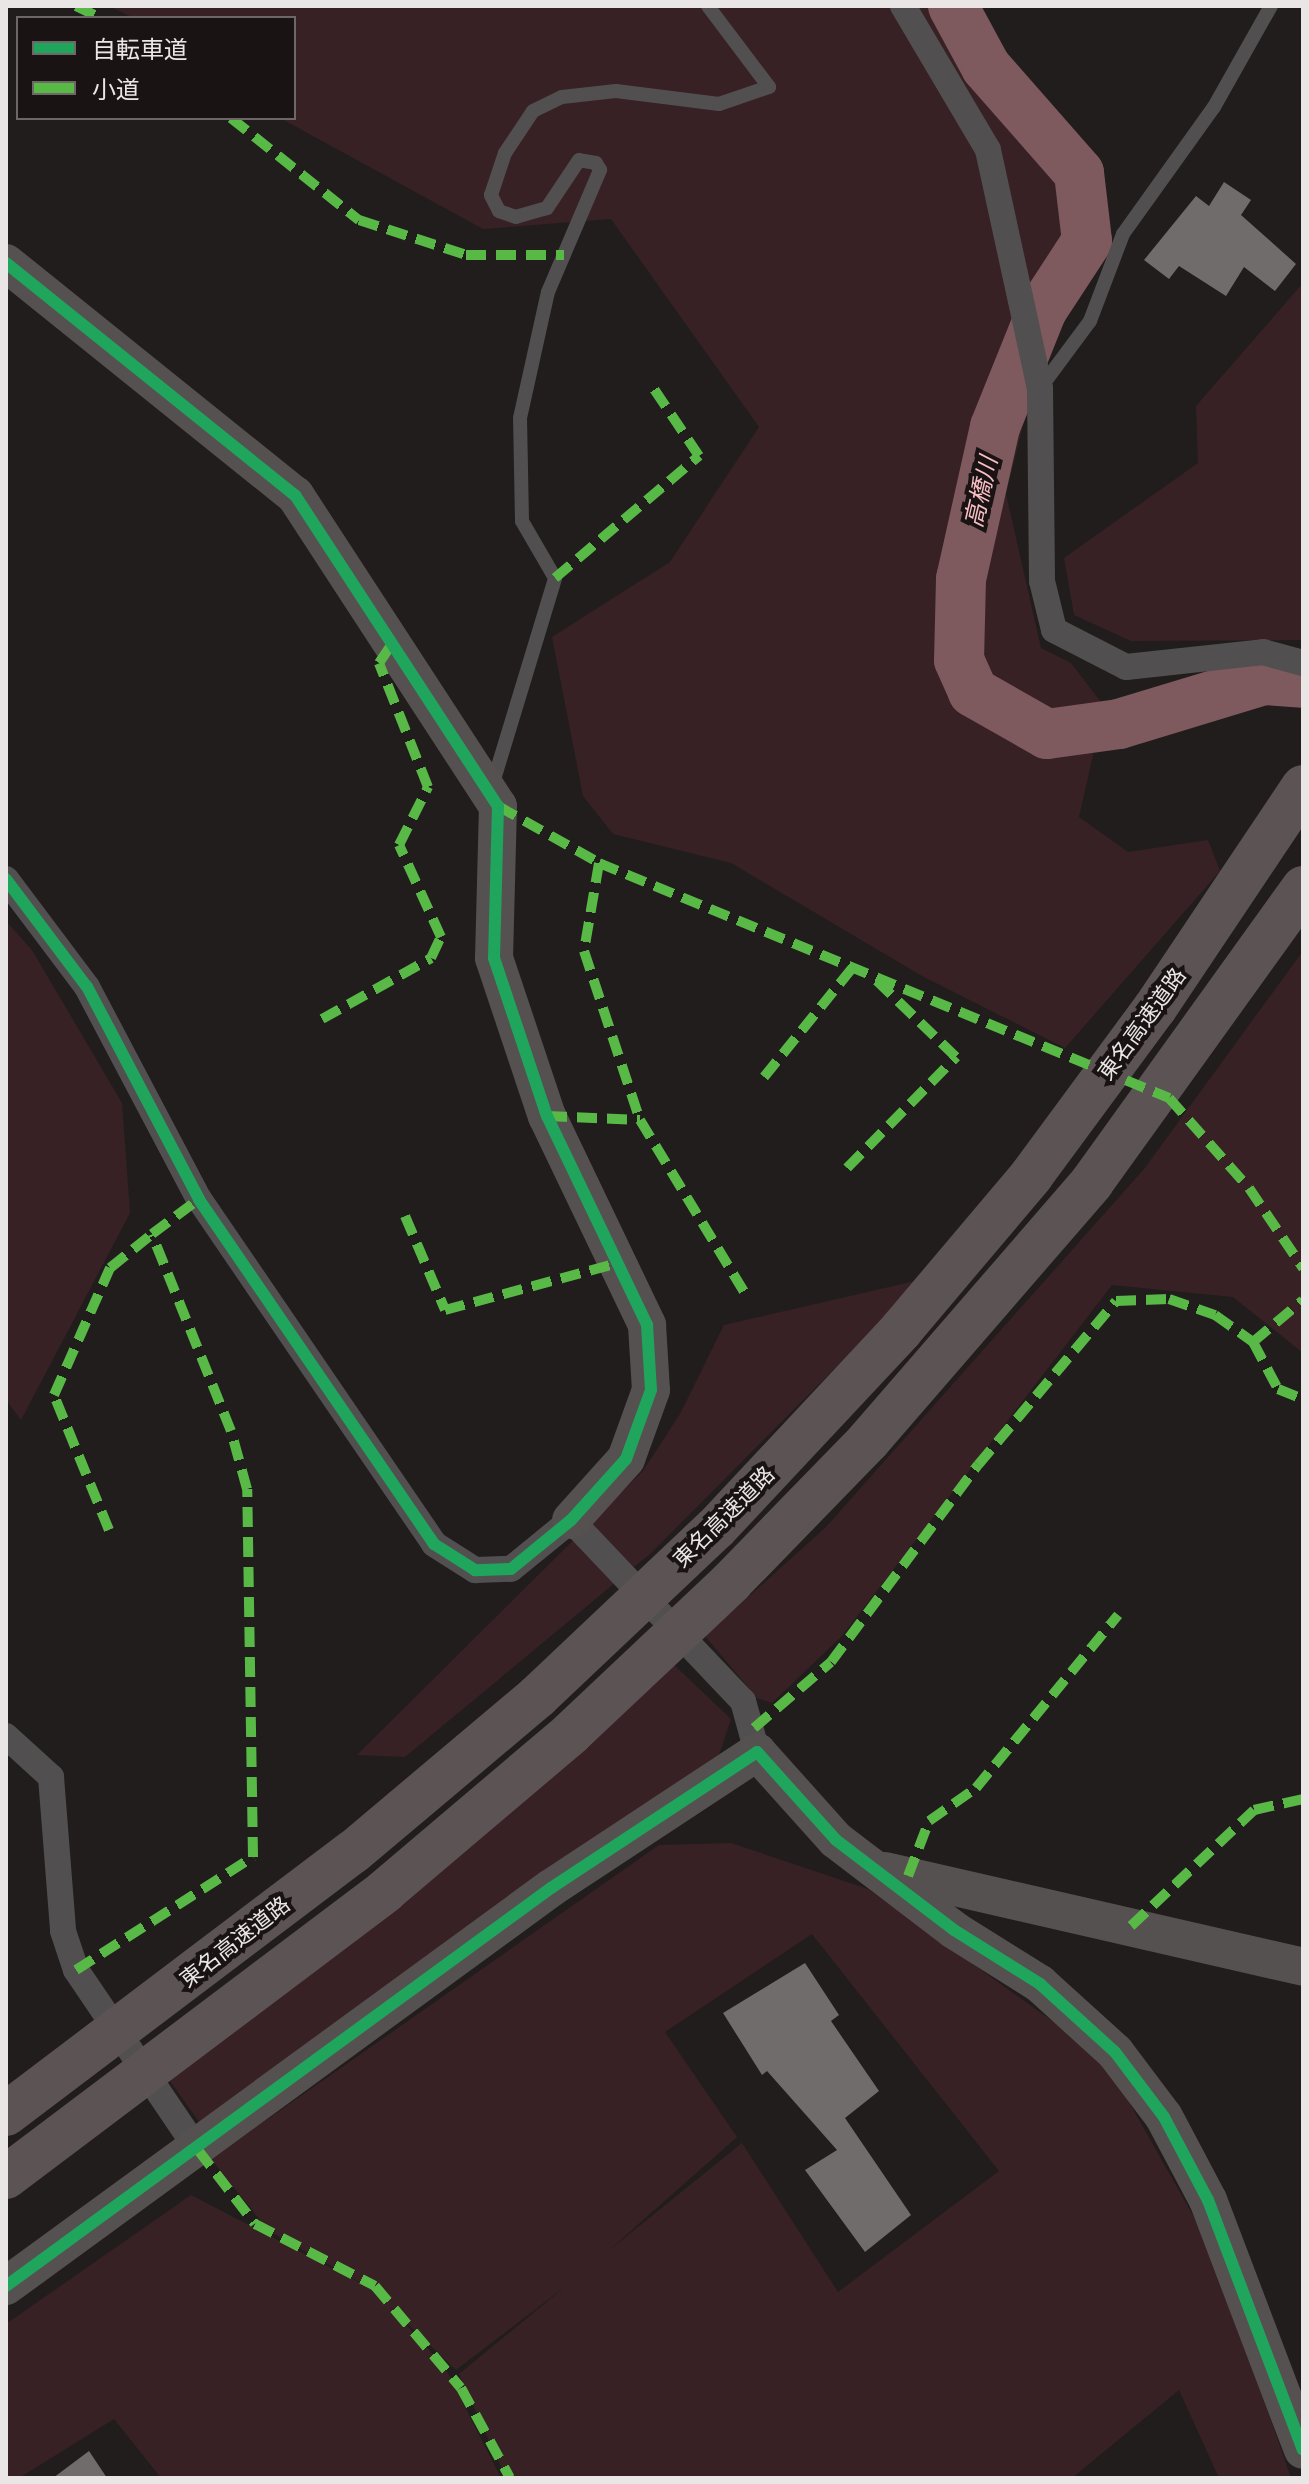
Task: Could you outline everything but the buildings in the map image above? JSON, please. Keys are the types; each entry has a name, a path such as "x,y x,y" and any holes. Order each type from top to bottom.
{"highway":[{"name":"東名高速道路","path":"6,2114 353,1852 537,1697 716,1528 921,1307 1031,1176 1155,1008 1303,787"},
{"path":"6,2177 385,1891 571,1733 731,1582 868,1441 1092,1182 1202,1037 1303,888"}],"street":[{"path":"903,6 988,150 1040,388 1042,581 1054,630 1126,667 1263,652 1303,663"},
{"path":"6,263 295,495 498,806 501,878 494,958 547,1116 647,1325 651,1390 626,1459 578,1527 511,1569 475,1570 434,1544 199,1199 87,987 6,879"},
{"path":"578,1527 743,1701 757,1752 836,1840 871,1868 1040,1984 1115,2052 1164,2117 1208,2200 1303,2450"},
{"path":"6,1736 51,1777 63,1931 87,1993 190,2138"},
{"path":"6,2286 190,2138 551,1888 757,1752"},
{"path":"871,1868 1303,1967"}],"lane":[{"path":"490,793 555,578 522,521 520,418 548,292 600,170 596,163 579,160 547,208 516,217 499,211 491,195 505,153 533,111 562,97 616,91 719,104 769,87 708,6"},
{"path":"1040,388 1090,321 1123,234 1214,107 1271,6"}],"shaded area":[{"path":"109,6 936,6 1079,199 1006,494 1041,648 1071,663 1104,706 1079,817 1128,852 1208,840 1220,871 1065,1048 922,976 731,863 613,834 583,796 552,637 670,562 759,427 611,219 483,229 284,120 296,120 296,16 130,16"},
{"path":"1303,283 1303,640 1131,641 1074,615 1064,558 1198,463 1196,406"},
{"path":"6,921 32,950 122,1103 130,1213 21,1420 6,1400"},
{"path":"1303,951 1303,1353 1233,1297 1112,1285 842,1636 772,1703 757,1698 705,1636 826,1527 1144,1169"},
{"path":"924,1279 651,1553 405,1757 357,1755 643,1471 680,1414 724,1325"},
{"path":"670,1661 731,1719 718,1758 205,2130 162,2070"},
{"path":"731,1843 868,1889 1104,2058 1212,2249 1291,2478 1219,2478 1179,2390 1072,2478 506,2478 459,2374 566,2286 456,2370 389,2306 446,2369 501,2478 161,2478 114,2419 19,2478 6,2478 6,2324 191,2195 372,2289 269,2231 211,2159 659,1845","holes":["812,1934 999,2171 838,2292 742,2143 607,2252 737,2137 665,2032"]}],"waterway":[{"name":"高橋川","path":"953,6 986,67 1079,173 1087,241 1042,310 995,427 961,579 959,660 973,692 1047,734 1119,724 1264,680 1303,683"}],"marked path":[{"path":"76,6 97,16"},
{"path":"234,120 359,220 466,255 564,255"},
{"path":"555,578 699,456 654,389"},
{"path":"322,1019 431,958 441,937 399,845 428,787 379,663 392,644"},
{"path":"498,806 599,863 1169,1098 1249,1188 1303,1268"},
{"path":"599,863 584,951 640,1120 744,1292"},
{"path":"764,1077 854,966"},
{"path":"847,1168 956,1057 874,978"},
{"path":"547,1116 640,1120"},
{"path":"76,1970 253,1857 247,1489 231,1431 152,1234 199,1199"},
{"path":"405,1216 445,1310 618,1263"},
{"path":"109,1530 54,1395 110,1268 152,1234"},
{"path":"754,1728 831,1662 978,1465 1116,1301 1169,1299 1215,1315 1253,1342 1303,1300"},
{"path":"1253,1342 1278,1389 1303,1399"},
{"path":"908,1876 929,1821 976,1788 1118,1615"},
{"path":"1131,1926 1254,1810 1303,1799"},
{"path":"198,2150 255,2224 375,2286 461,2388 510,2478"}],"cycle path":[{"path":"6,263 295,495 498,806 494,958 547,1116 647,1325 651,1390 626,1459 571,1520 511,1569 475,1570 434,1544 199,1199 87,987 6,879"},
{"path":"6,2286 551,1888 757,1752 836,1840 954,1930 1040,1984 1115,2052 1164,2117 1208,2200 1303,2450"}]}
